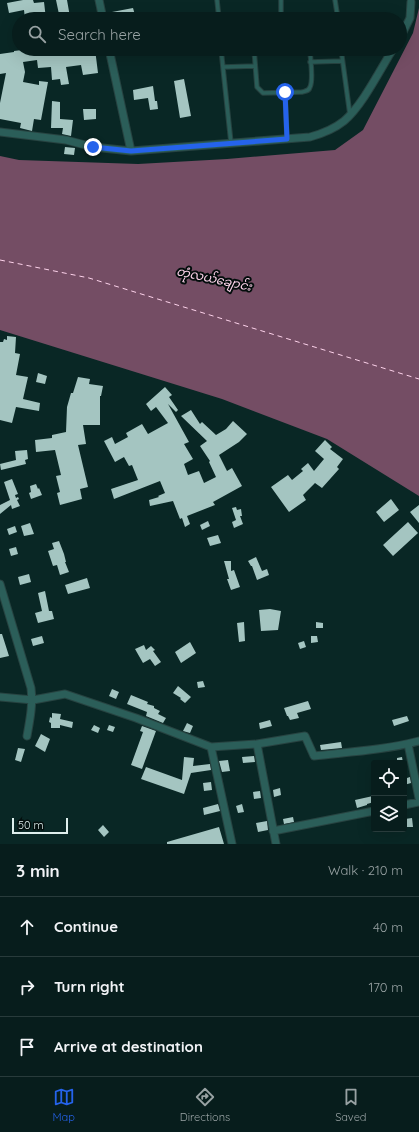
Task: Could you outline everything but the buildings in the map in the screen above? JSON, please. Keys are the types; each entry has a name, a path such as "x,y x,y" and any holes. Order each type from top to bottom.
{"street":[{"path":"99,0 102,12"},
{"path":"407,24 410,18 411,2"},
{"path":"111,56 131,151"},
{"path":"0,132 66,140 93,147 131,151 310,137 319,135 342,123 350,116 358,106 389,56"},
{"path":"0,584 31,688 33,700 27,736"},
{"path":"0,697 33,700 65,694 136,718 211,747 257,744 305,736 314,756 408,744 419,741"},
{"path":"257,744 276,844"},
{"path":"408,744 419,798"},
{"path":"211,747 232,844"},
{"path":"407,804 419,802"},
{"path":"273,831 371,812"}],"lane":[{"path":"217,0 218,12"},
{"path":"281,0 281,12"},
{"path":"335,0 337,12"},
{"path":"222,56 231,143"},
{"path":"254,56 257,87 263,93 302,92 310,88 310,56"},
{"path":"342,56 350,116"},
{"path":"310,62 342,61"},
{"path":"223,67 255,66"},
{"path":"285,92 287,139"}],"water":[{"name":"တုံလယ်ချောင်း","path":"419,8 419,496 327,439 222,399 0,330 0,156 19,160 138,164 227,159 335,150 363,130 401,56 407,56 407,45 413,33"}],"ferry route":[{"path":"0,260 89,278 419,379"}],"route":[{"path":"93,147 131,151 287,139 285,92"}]}
